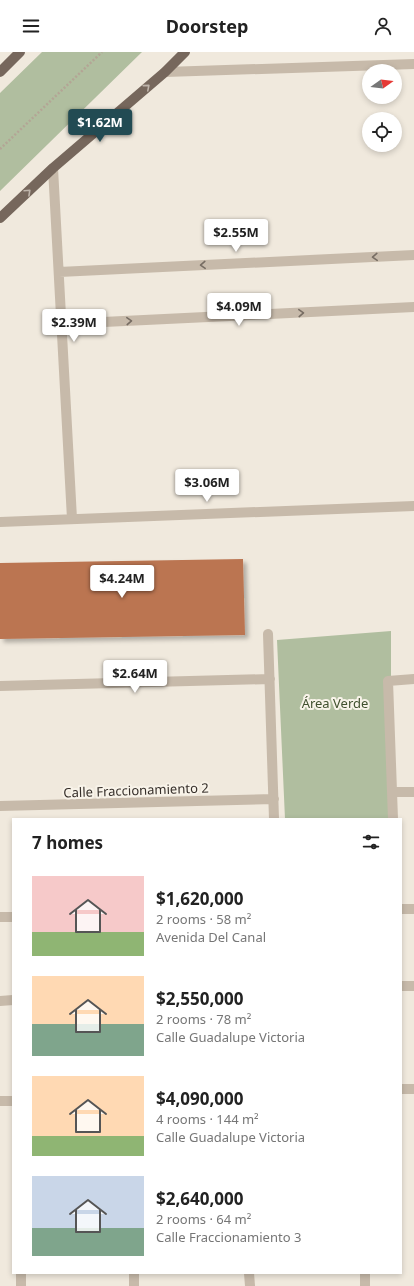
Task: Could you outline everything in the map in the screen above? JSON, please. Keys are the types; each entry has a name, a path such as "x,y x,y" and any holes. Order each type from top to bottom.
{"main road":[{"path":"0,72 20,52"},
{"path":"0,218 53,168 165,72 184,52"}],"street":[{"path":"165,72 414,64"},
{"path":"53,168 72,519"},
{"path":"59,272 414,255"},
{"path":"62,324 414,307"},
{"path":"0,522 414,506"},
{"path":"268,634 274,818"},
{"path":"393,818 388,681 414,679"},
{"path":"0,686 270,680"},
{"path":"392,792 414,792"},
{"name":"Calle Fraccionamiento 2","path":"0,806 274,799"},
{"path":"402,909 414,908"},
{"path":"0,917 12,917"},
{"path":"402,986 414,986"},
{"path":"0,1001 12,1000"},
{"path":"402,1089 414,1089"},
{"path":"0,1101 12,1101"},
{"path":"21,1274 22,1286"},
{"path":"134,1274 134,1286"},
{"path":"249,1274 250,1286"},
{"path":"365,1274 365,1286"}],"path":[{"path":"0,149 102,52"}],"green space":[{"path":"42,52 142,52 0,191 0,93"},
{"name":"Área Verde","path":"391,631 391,818 285,818 277,640"}],"building":[{"path":"243,559 245,635 0,639 0,563"}]}
